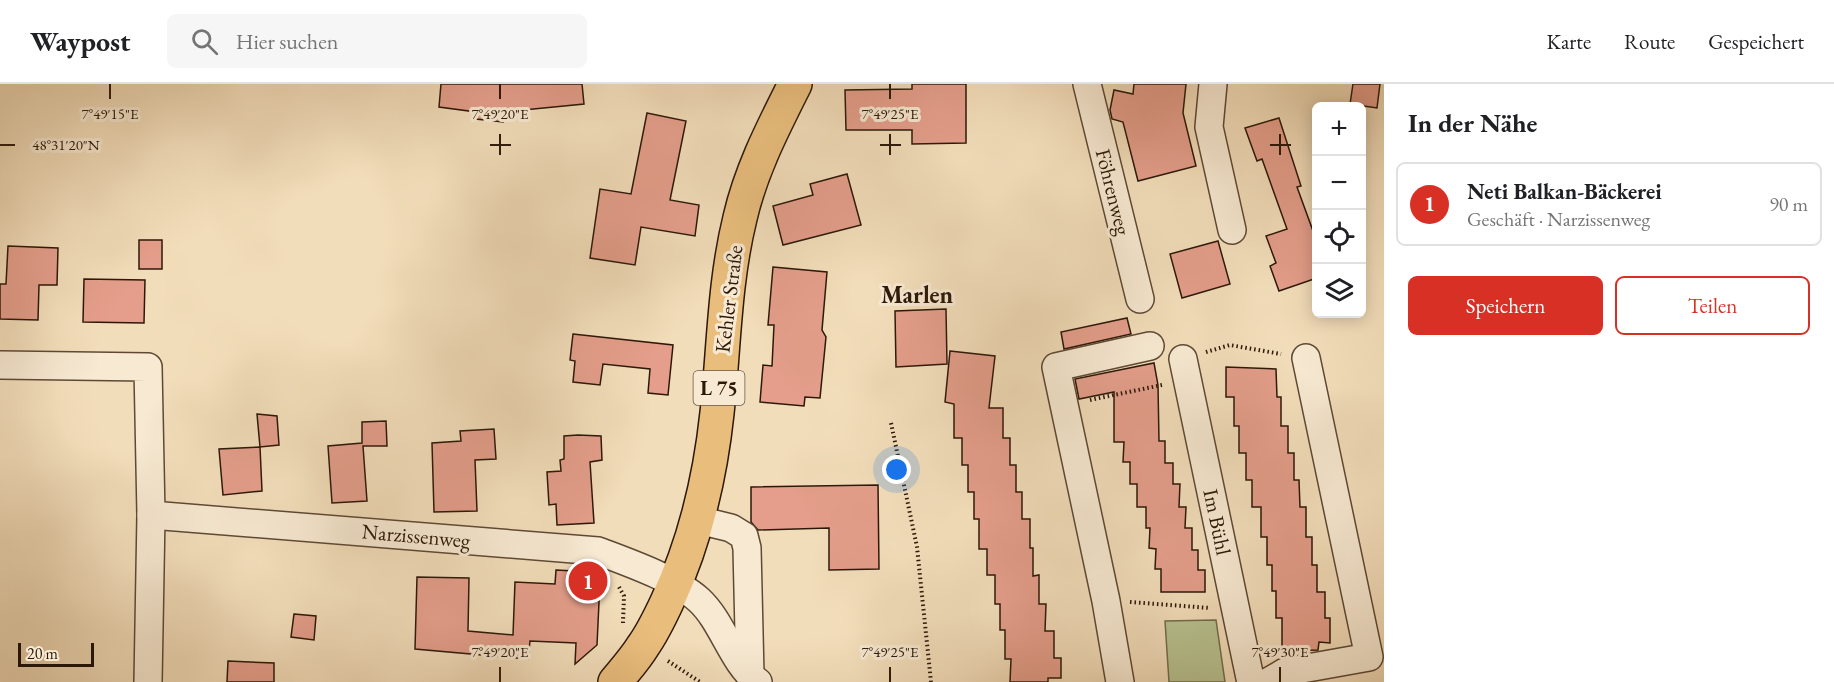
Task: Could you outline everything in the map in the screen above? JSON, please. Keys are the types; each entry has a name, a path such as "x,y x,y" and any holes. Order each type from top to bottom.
{"main road":[{"name":"Kehler Straße","path":"615,682 644,645 675,584 692,542 711,454 717,413 725,303 740,219 755,166 795,84"}],"street":[{"name":"Föhrenweg","path":"1087,84 1140,299"},
{"path":"1213,84 1209,127 1232,230"},
{"path":"1120,682 1106,601 1066,405 1056,367 1150,346"},
{"path":"1268,682 1285,672 1369,657 1306,358"},
{"path":"0,364 148,367 151,515 148,682"},
{"name":"Im Bühl","path":"1185,369 1250,678 1255,682"},
{"name":"Narzissenweg","path":"151,515 598,551 639,566 699,599 717,624 750,680"},
{"path":"698,520 731,528 744,536 747,548 750,680"}],"path":[{"path":"1066,405 1185,369 1230,345 1306,358"},
{"path":"891,423 917,548 931,682"},
{"path":"1106,601 1236,610"}],"green space":[{"path":"1216,620 1225,682 1169,682 1165,621"}],"building":[{"path":"441,84 582,84 584,104 502,112 503,122 476,119 476,112 439,107"},
{"path":"912,84 966,84 966,143 912,144 912,130 846,130 845,90 912,89"},
{"path":"1134,84 1186,84 1183,113 1196,166 1138,181 1123,122 1112,119 1110,110 1114,90 1133,94"},
{"path":"1353,84 1380,84 1377,108 1366,106 1366,102 1350,102"},
{"path":"647,113 686,121 670,200 699,205 695,236 641,227 635,265 590,258 600,189 631,194"},
{"path":"1279,118 1301,186 1297,187 1312,228 1312,280 1279,291 1270,266 1276,263 1266,236 1287,229 1262,159 1257,161 1245,128"},
{"path":"847,174 861,225 783,245 773,206 813,195 810,184"},
{"path":"139,240 162,240 162,269 139,269"},
{"path":"1218,241 1230,284 1182,298 1170,254"},
{"path":"8,246 58,248 57,285 39,285 38,320 0,319 0,284 6,284"},
{"path":"773,267 827,272 822,330 826,337 820,398 805,397 804,406 760,402 763,365 772,366 774,325 768,325"},
{"path":"84,279 145,280 144,323 83,322"},
{"path":"946,309 947,364 896,367 895,311"},
{"path":"1127,318 1131,334 1064,349 1061,332"},
{"path":"573,334 673,345 668,395 648,393 650,369 603,364 600,385 573,382 575,361 570,360"},
{"path":"950,351 995,356 989,408 1003,408 1003,438 1010,438 1010,465 1016,465 1016,492 1022,492 1022,519 1030,519 1033,576 1039,575 1039,604 1046,604 1045,631 1054,631 1054,658 1061,658 1061,678 1048,678 1048,682 1010,682 1011,659 1005,659 1005,630 1000,630 1000,604 995,604 995,575 987,575 987,549 979,549 979,519 974,519 974,492 968,492 968,465 962,465 962,438 954,438 954,404 945,402"},
{"path":"1154,363 1158,385 1159,441 1165,441 1165,463 1173,463 1173,484 1180,484 1179,507 1186,507 1185,528 1192,528 1192,550 1198,550 1198,570 1205,570 1205,592 1161,592 1161,569 1155,569 1156,549 1149,548 1150,528 1146,528 1146,507 1137,507 1137,484 1130,484 1130,462 1123,462 1124,442 1114,442 1114,392 1079,399 1075,379"},
{"path":"1226,367 1276,369 1277,397 1281,397 1281,426 1288,426 1288,453 1294,453 1294,480 1299,480 1300,507 1306,507 1306,537 1312,537 1312,565 1317,565 1317,592 1325,592 1325,618 1330,618 1330,643 1319,642 1318,650 1282,651 1282,618 1276,618 1276,591 1272,591 1272,565 1267,565 1267,537 1261,537 1261,507 1252,507 1252,480 1246,480 1246,453 1239,453 1239,426 1234,426 1234,397 1226,397"},
{"path":"257,414 277,416 279,445 260,447"},
{"path":"386,421 387,446 363,446 367,501 332,503 328,446 362,443 362,422"},
{"path":"494,429 496,459 475,460 477,511 434,512 432,443 461,441 460,431"},
{"path":"564,436 601,436 602,460 590,462 594,523 557,525 556,504 549,505 547,472 561,471 560,460 564,459"},
{"path":"260,447 262,491 223,495 219,449"},
{"path":"878,485 879,569 829,570 829,528 758,530 751,522 751,487"},
{"path":"556,570 592,572 600,581 597,645 575,664 576,643 530,641 528,659 415,649 417,577 469,578 468,631 513,635 515,582 555,584"},
{"path":"294,614 316,616 314,640 291,637"},
{"path":"228,661 274,663 274,682 227,682"}],"place":[{"name":"Neti Balkan-Bäckerei","path":"588,581"}],"district":[{"name":"Marlen","path":"917,295"}]}
